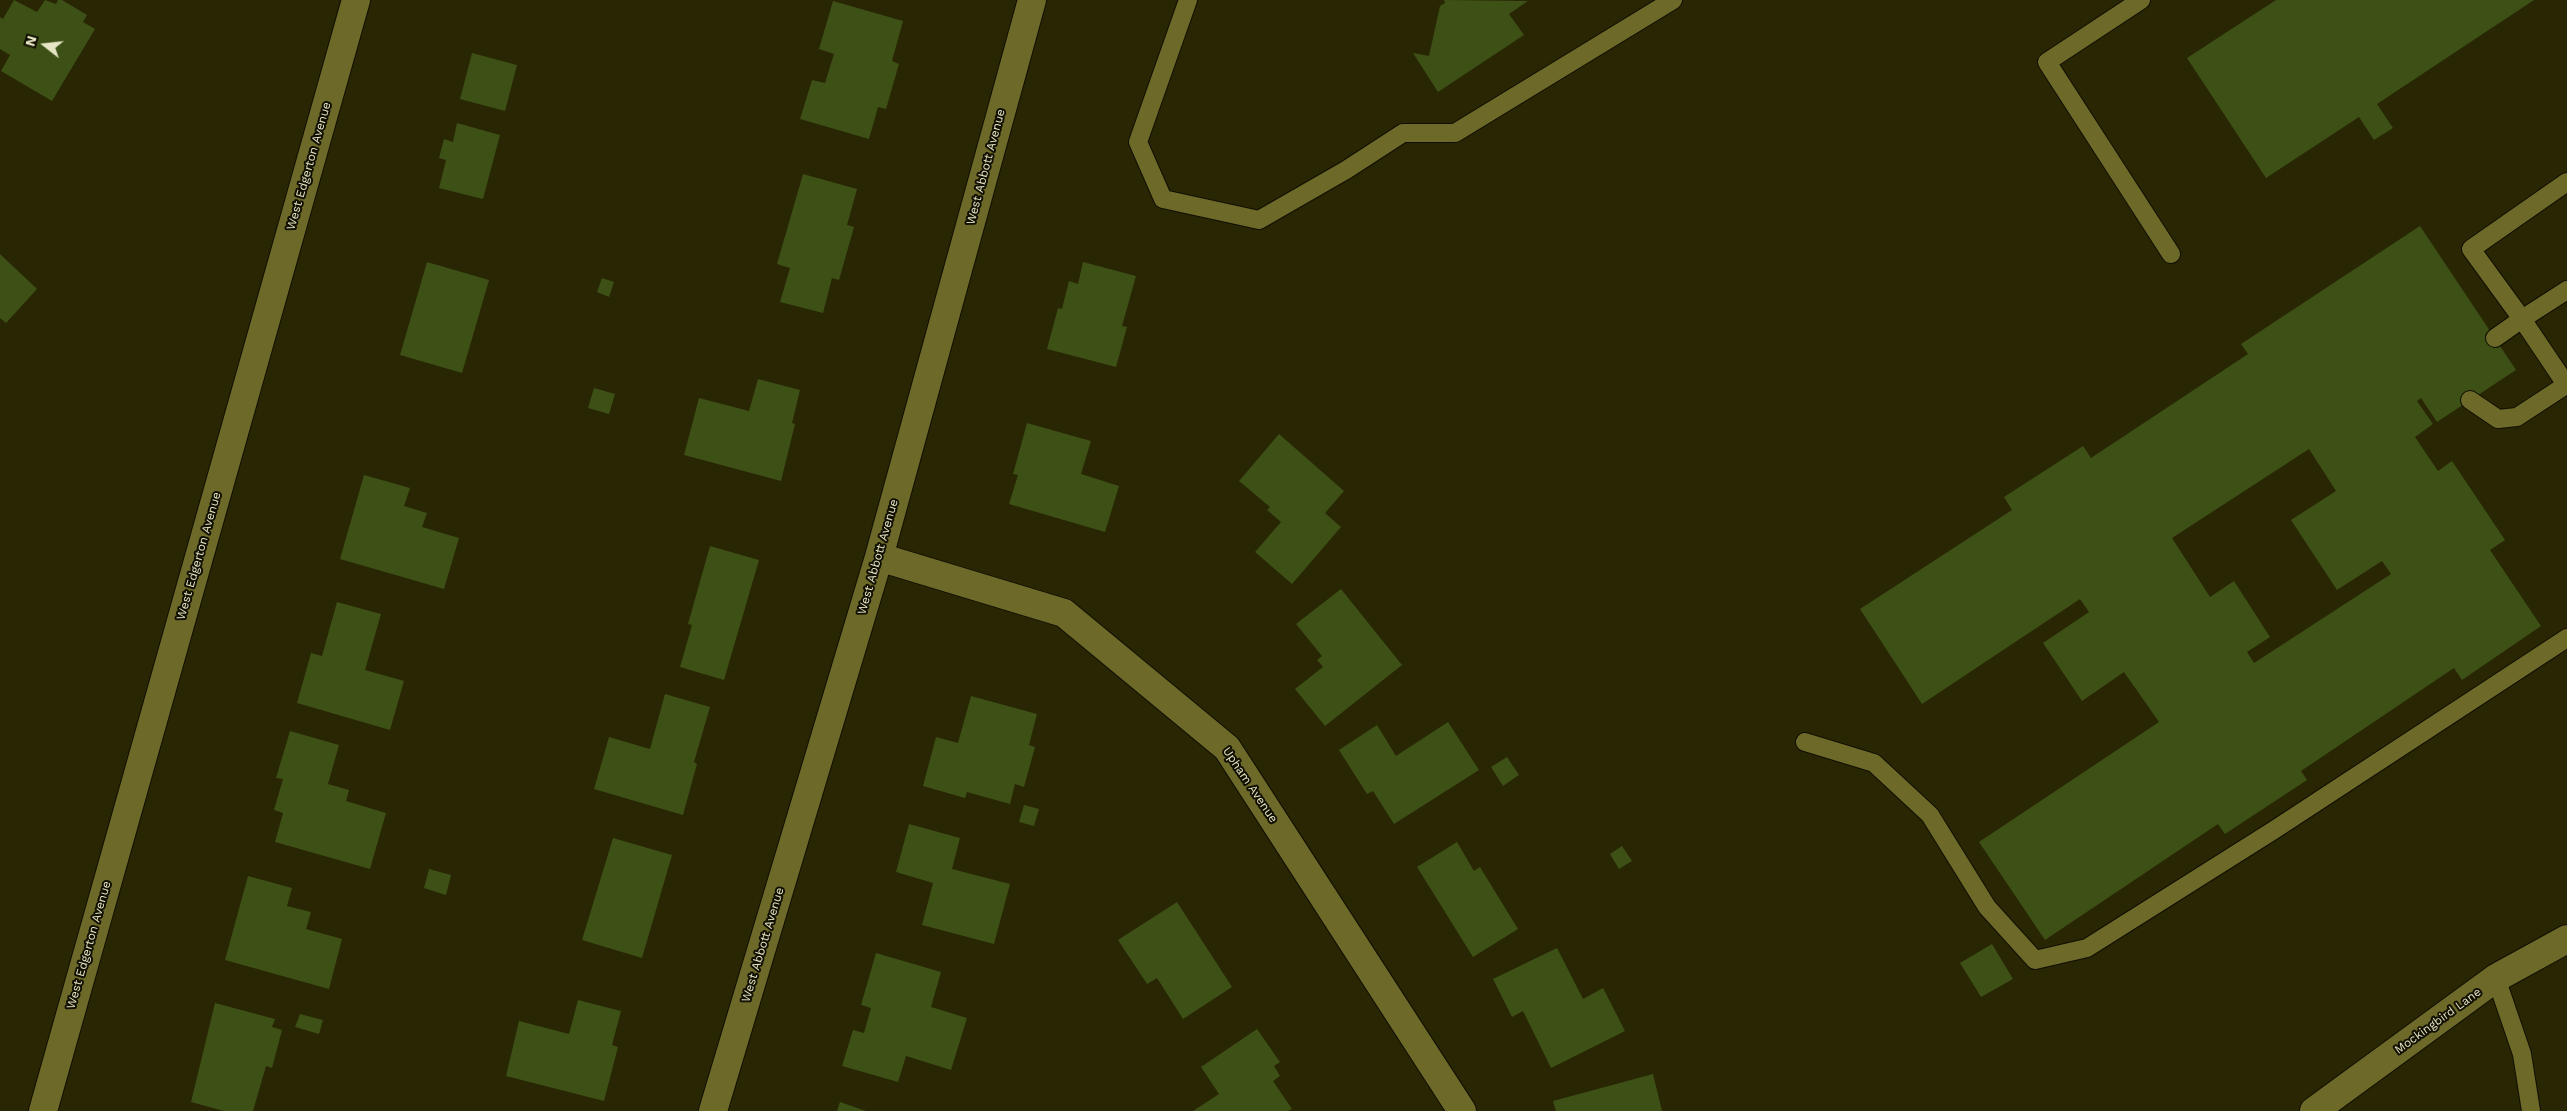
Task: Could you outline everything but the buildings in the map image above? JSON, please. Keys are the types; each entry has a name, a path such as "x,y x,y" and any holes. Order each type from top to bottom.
{"street":[{"name":"West Edgerton Avenue","path":"43,1111 356,0"},
{"name":"West Abbott Avenue","path":"713,1111 879,557 1032,0"},
{"name":"Upham Avenue","path":"879,557 1064,613 1227,748 1462,1111"},
{"name":"Mockingbird Lane","path":"2314,1111 2496,978 2567,939"}],"lane":[{"path":"1188,0 1138,142 1163,199 1259,220 1346,170 1403,133 1455,133 1673,0"},
{"path":"2140,0 2047,62 2171,254"},
{"path":"2470,400 2498,419 2517,417 2567,385 2471,248 2567,182"},
{"path":"2494,338 2567,290"},
{"path":"1805,742 1874,763 1930,815 1987,907 2035,960 2087,948 2274,830 2567,638"},
{"path":"2496,978 2522,1054 2531,1111"}]}
